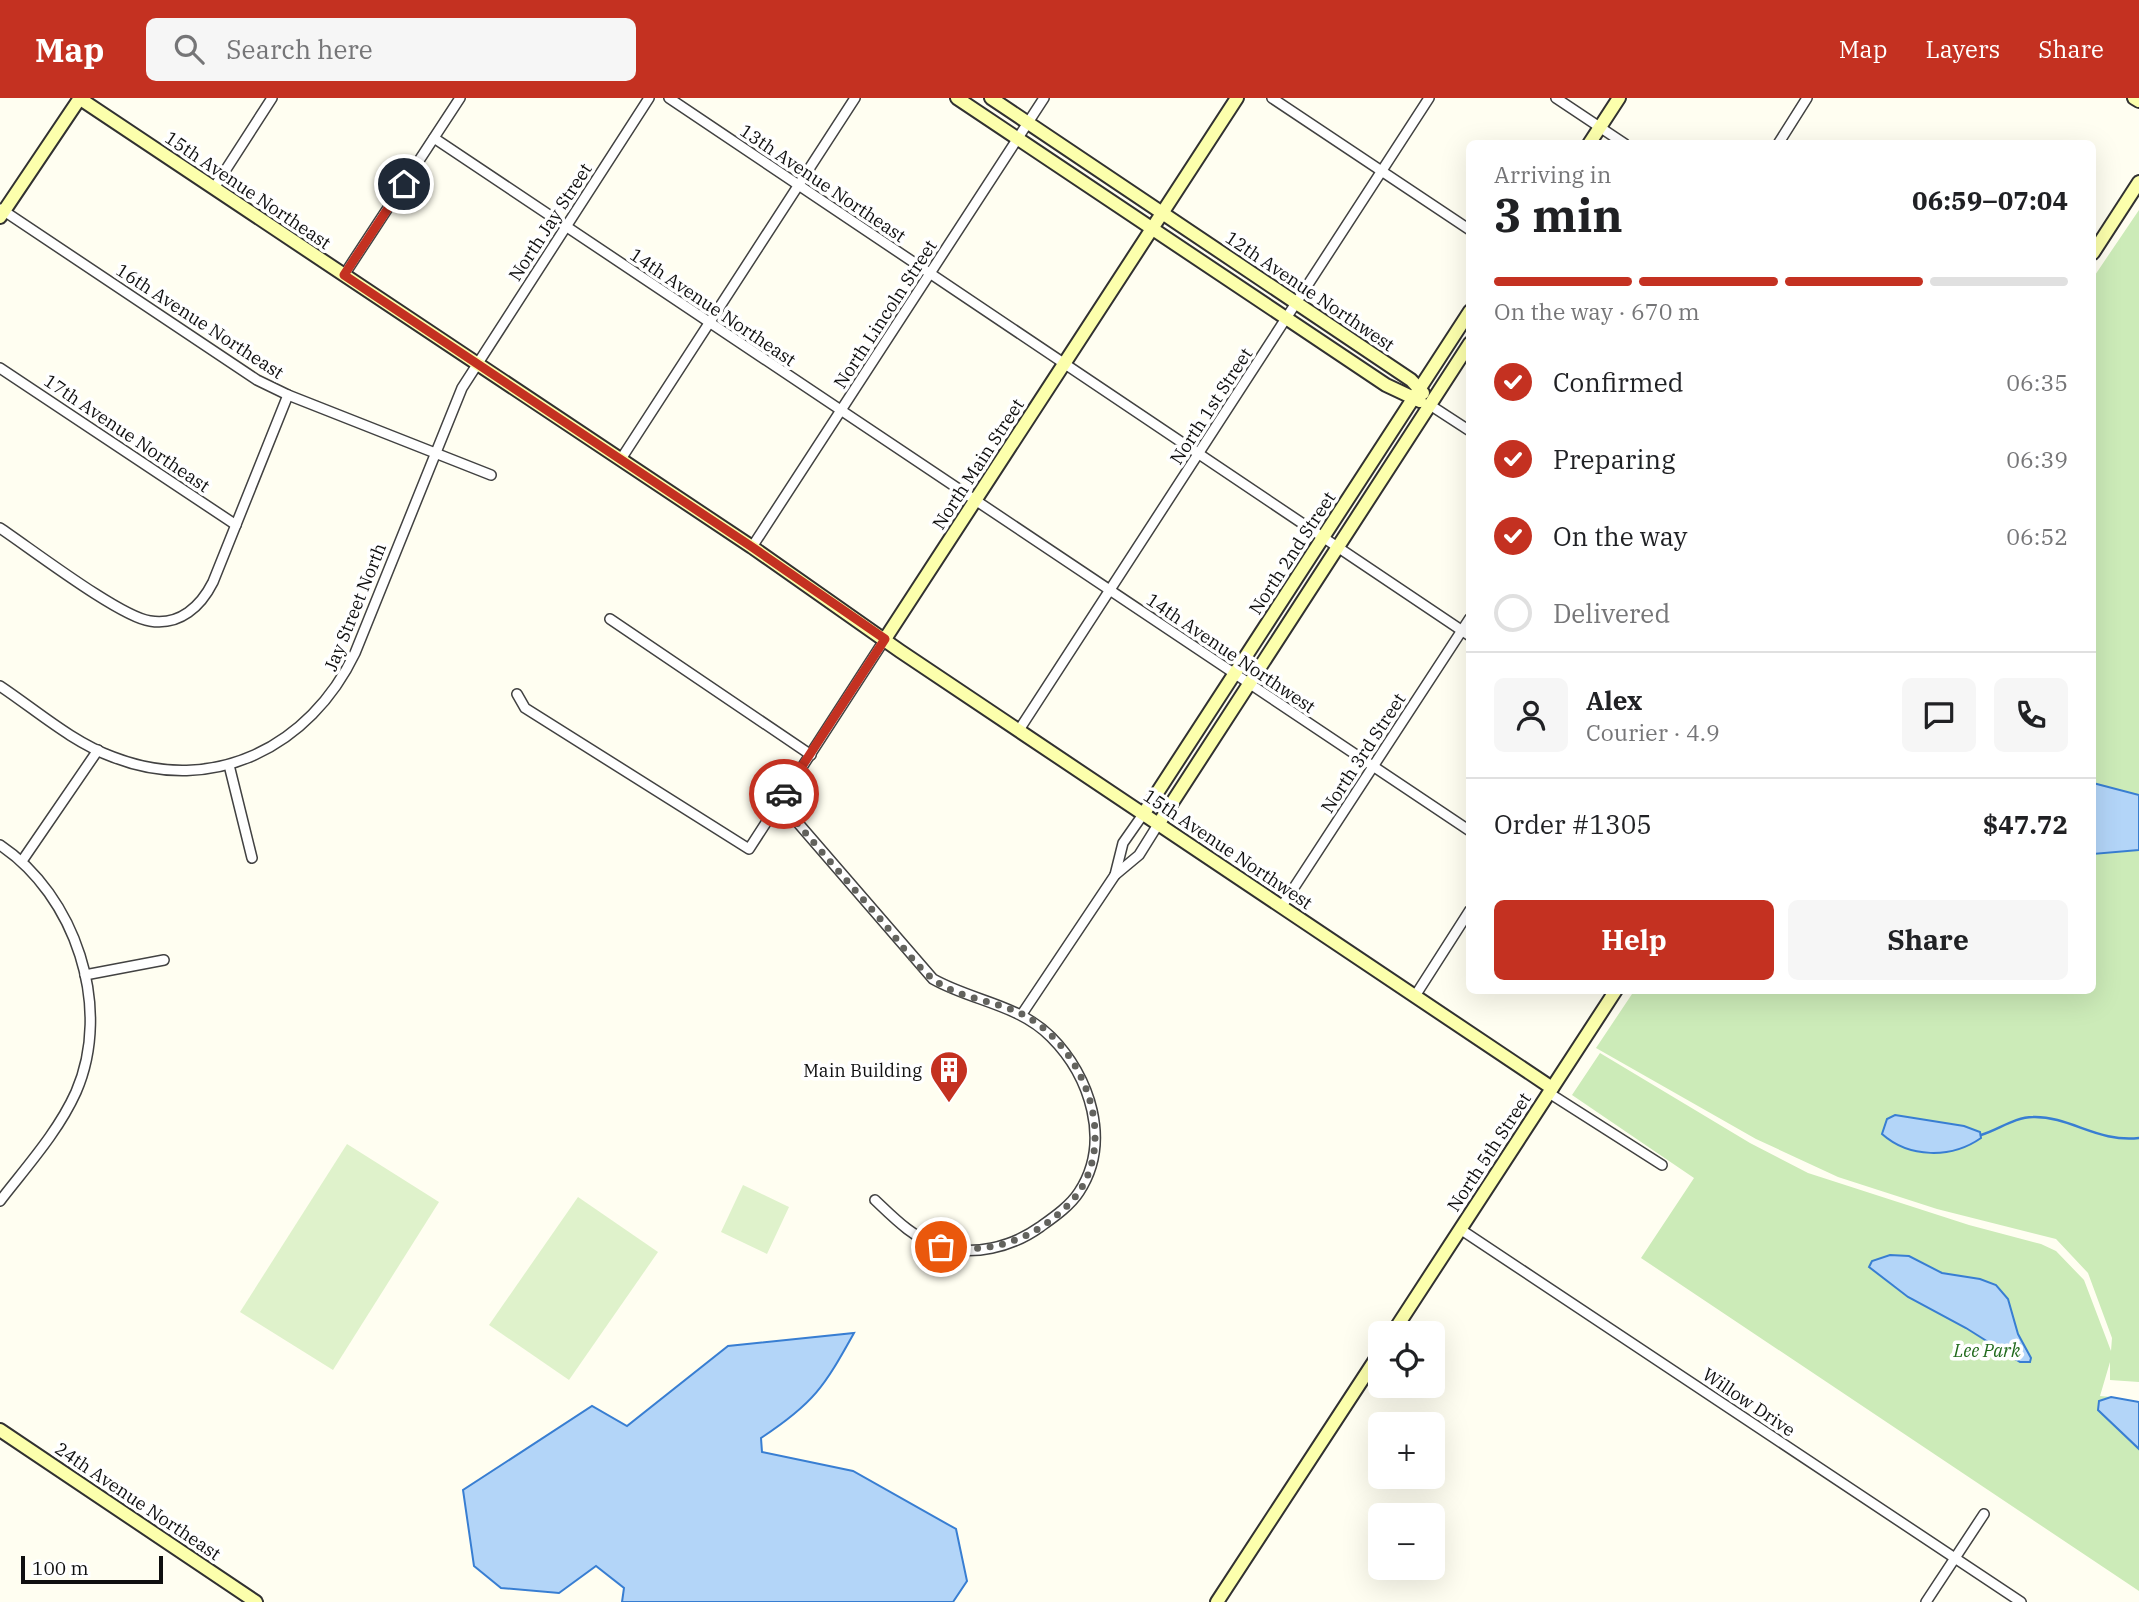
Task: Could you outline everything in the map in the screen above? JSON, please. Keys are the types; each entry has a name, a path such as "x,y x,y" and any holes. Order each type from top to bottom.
{"street":[{"path":"1,212 80,98"},
{"name":"15th Avenue Northeast","path":"80,98 752,547 885,639"},
{"path":"214,188 272,98"},
{"path":"344,275 460,98"},
{"name":"North Jay Street","path":"476,363 649,98"},
{"name":"13th Avenue Northeast","path":"669,98 1466,633"},
{"path":"621,459 855,98"},
{"name":"12th Avenue Northwest","path":"957,98 1286,319 1412,399 1430,405 1466,429"},
{"name":"12th Avenue Northwest","path":"991,98 1420,387 1430,405"},
{"name":"North Lincoln Street","path":"752,547 1044,98"},
{"name":"North Main Street","path":"517,694 525,708 749,849 1237,98"},
{"path":"1272,98 1466,227"},
{"name":"North 1st Street","path":"1019,730 1429,98"},
{"path":"1556,98 1619,140"},
{"path":"1592,140 1619,98"},
{"path":"1781,140 1807,98"},
{"path":"2134,98 2139,101"},
{"name":"14th Avenue Northeast","path":"434,138 975,500"},
{"path":"2096,248 2139,182"},
{"name":"16th Avenue Northeast","path":"1,212 244,372 288,395 434,452"},
{"name":"North 2nd Street","path":"1144,813 1466,317"},
{"name":"North 2nd Street","path":"1159,823 1466,349"},
{"name":"Jay Street North","path":"0,687 97,750 162,770 200,770 229,765 259,754 289,736 315,715 341,682 434,452 476,363"},
{"name":"17th Avenue Northeast","path":"0,368 236,525"},
{"path":"0,528 126,612 157,622 186,615 201,603 236,525 288,395"},
{"path":"434,452 491,475"},
{"name":"14th Avenue Northwest","path":"975,500 1466,828"},
{"path":"610,619 811,755"},
{"name":"North 3rd Street","path":"1282,906 1466,633"},
{"name":"15th Avenue Northwest","path":"885,639 1662,1165"},
{"path":"22,861 97,750"},
{"path":"229,765 252,858"},
{"path":"779,802 933,979 1022,1014 1049,1035 1069,1056 1092,1108 1094,1150 1091,1168 1078,1194 1059,1213 1015,1242 975,1250 941,1247 926,1241 875,1200"},
{"path":"1115,875 1123,843 1144,813"},
{"path":"1022,1014 1115,875 1139,855 1159,823"},
{"path":"0,845 22,861 47,889 65,918 85,975 89,1027 86,1053 76,1091 51,1135 0,1201"},
{"path":"1415,996 1466,916"},
{"path":"85,975 164,960"},
{"name":"North 5th Street","path":"1400,1321 1613,994"},
{"name":"Willow Drive","path":"1460,1228 2021,1602"},
{"path":"1217,1602 1368,1371"},
{"name":"24th Avenue Northeast","path":"0,1430 256,1602"},
{"path":"1926,1602 1984,1514"}],"green space":[{"name":"Lee Park","path":"2139,210 2139,1382 2110,1380 2110,1362 2100,1396 2139,1407 2139,1591 1641,1258 1694,1178 1572,1095 1600,1053 1750,1143 1808,1173 1969,1225 2041,1244 2056,1251 2084,1280 2111,1351 2112,1338 2088,1273 2056,1239 1937,1209 1838,1177 1756,1139 1596,1048 1632,994 2096,994 2096,274"},
{"path":"347,1144 439,1202 333,1370 240,1312"},
{"path":"743,1185 789,1207 767,1254 721,1232"},
{"path":"578,1197 658,1252 569,1380 489,1325"}],"water":[{"path":"2096,784 2139,795 2139,850 2096,854"},
{"path":"1895,1115 1964,1126 1980,1132 1981,1138 1957,1150 1944,1152 1930,1153 1905,1148 1882,1134 1887,1119"},
{"path":"1890,1255 1909,1256 1942,1273 1980,1279 1996,1285 2008,1299 2018,1334 2031,1358 2030,1362 2020,1362 1966,1328 1908,1297 1869,1267 1872,1261"},
{"path":"854,1333 816,1393 794,1414 761,1438 762,1452 853,1471 956,1529 967,1581 953,1602 622,1602 624,1588 596,1566 559,1593 501,1588 474,1566 463,1490 592,1406 627,1426 728,1346"},
{"path":"2111,1397 2139,1402 2139,1449 2098,1410 2099,1401"}],"waterway":[{"path":"1981,1135 2013,1121 2033,1117 2059,1121 2110,1137 2139,1138"}],"way so far":[{"path":"784,794 779,802 933,979 948,988 1022,1014 1049,1035 1069,1056 1084,1082 1092,1108 1094,1150 1087,1179 1078,1194 1052,1219 1015,1242 975,1250 941,1247"}],"place":[{"name":"Main Building","path":"949,1104"}],"route":[{"path":"404,184 344,275 885,639 784,794"}]}
